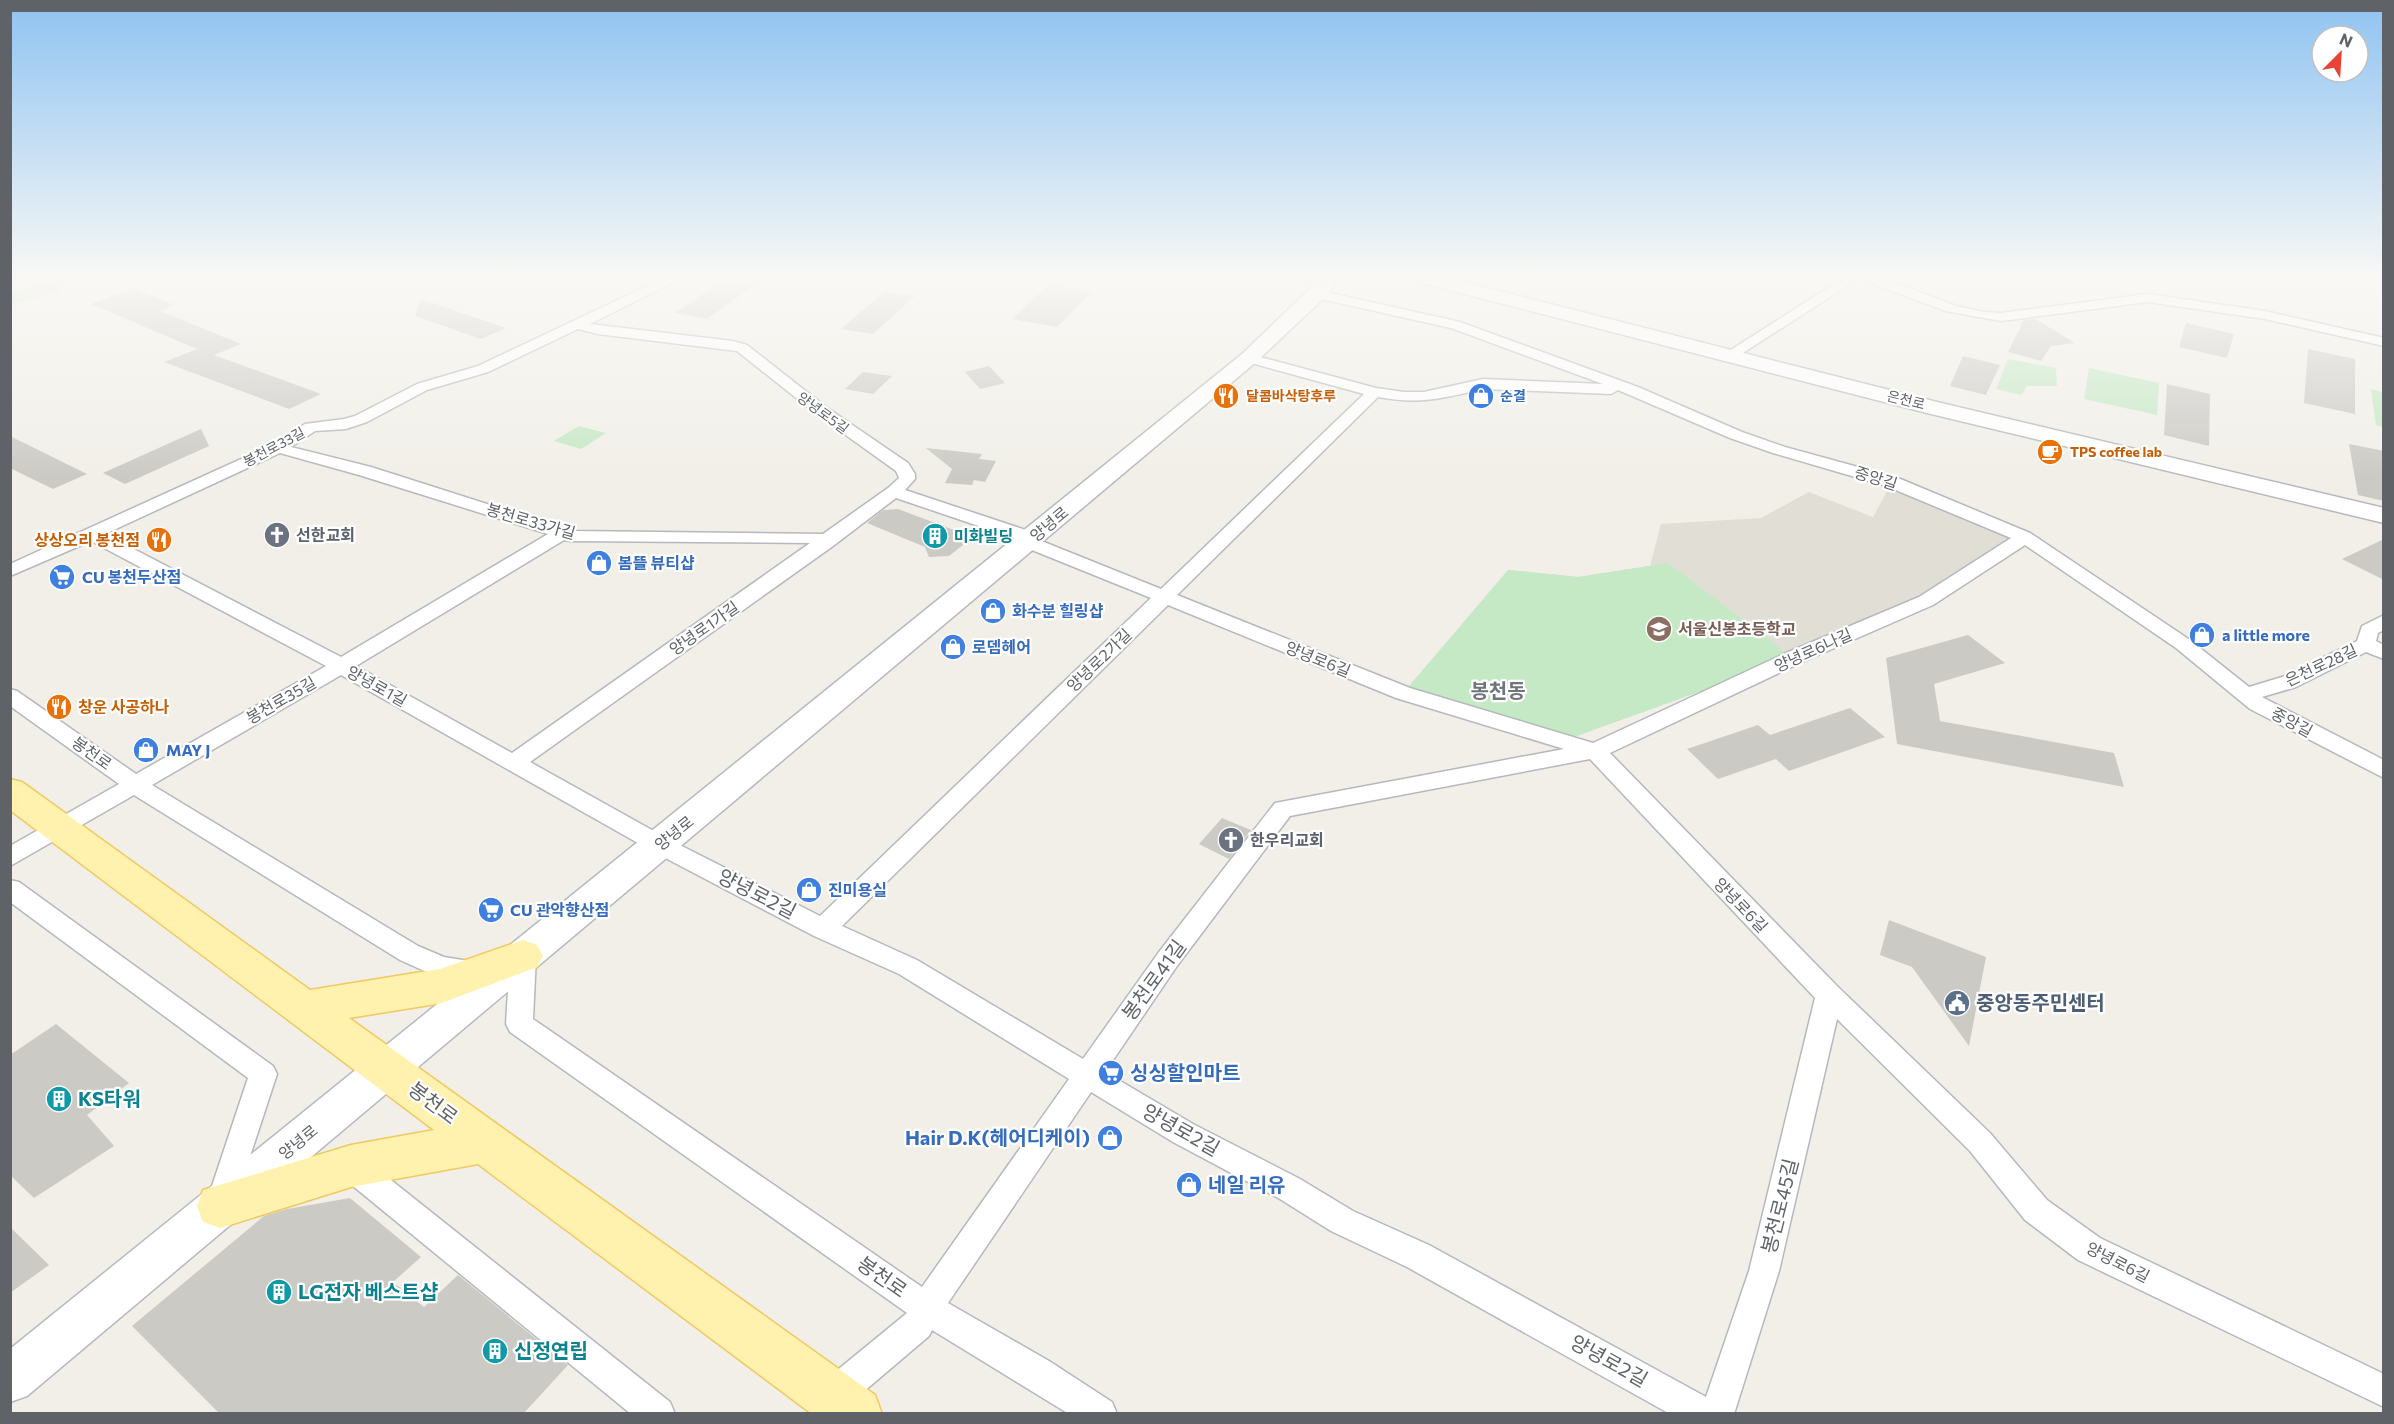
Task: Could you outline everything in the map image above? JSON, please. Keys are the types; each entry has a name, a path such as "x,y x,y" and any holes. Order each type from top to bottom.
{"main road":[{"name":"양녕로","path":"10,1379 388,1069 507,962 660,845 1262,345"},
{"name":"은천로","path":"1692,345 1935,408 2384,516"},
{"name":"봉천로","path":"10,791 388,1069 835,1408"},
{"path":"304,1008 442,986 507,962"},
{"path":"220,1206 351,1166 484,1142"}],"street":[{"name":"봉천로33길","path":"10,571 278,448 306,429 346,424 361,419 422,387 483,369 531,345"},
{"name":"양녕로5길","path":"735,345 742,348 794,392 902,466 907,479 894,492"},
{"name":"중앙길","path":"1511,345 1633,390 1736,435 1779,450 1892,482 2024,537 2183,644 2257,704 2384,770"},
{"path":"1730,355 1745,345"},
{"path":"1249,358 1375,392 1404,397 1424,397 1472,386 1497,384 1633,390"},
{"name":"양녕로2가길","path":"823,928 1375,392"},
{"name":"봉천로33가길","path":"278,448 382,476 571,536 818,538 827,542"},
{"path":"894,492 1030,540"},
{"name":"양녕로1가길","path":"513,763 827,542 894,492"},
{"name":"양녕로1길","path":"90,533 341,666 660,845"},
{"name":"봉천로35길","path":"10,857 341,666 563,533"},
{"name":"양녕로6나길","path":"1595,751 1793,658 1926,601 2024,537"},
{"name":"양녕로6길","path":"1030,540 1164,597 1403,693 1595,751 1829,994 1980,1142 2036,1210 2089,1249 2384,1391"},
{"name":"은천로28길","path":"2245,695 2289,682 2375,649 2369,630 2384,621"},
{"name":"봉천로","path":"10,696 161,802 409,953 441,967 468,970 507,962 519,1024 926,1308 1100,1413"},
{"name":"봉천로41길","path":"835,1408 918,1325 926,1308 1168,959 1283,809 1595,751"},
{"name":"양녕로2길","path":"660,845 823,928 908,967 1184,1133 1290,1189 1342,1221 1418,1257 1704,1413"},
{"path":"10,889 263,1074 220,1206"},
{"name":"봉천로45길","path":"1717,1413 1764,1271 1829,994"},
{"path":"351,1166 658,1413"}],"shaded area":[{"name":"서울신봉초등학교","path":"1892,482 2024,537 1926,601 1574,737 1508,570 1578,577 1650,566 1661,524 1761,518 1809,492 1873,517"}],"green space":[{"path":"2008,359 2056,368 2057,386 2027,386 2021,395 1996,389"},
{"path":"2089,368 2159,383 2157,415 2084,399"},
{"path":"2371,389 2383,392 2383,427 2376,425"},
{"path":"579,426 606,433 581,449 554,441"},
{"path":"1668,563 1793,658 1574,737 1403,693 1508,570 1578,577"}],"building":[{"path":"189,345 237,345 214,355 321,394 289,409 164,362 197,349"},
{"path":"2011,345 2055,345 2051,346 2041,361 2008,352"},
{"path":"2179,345 2231,345 2227,358"},
{"path":"2308,349 2355,359 2355,414 2304,403"},
{"path":"1963,356 2000,365 1986,395 1950,386"},
{"path":"989,366 1005,383 980,389 965,372"},
{"path":"863,372 892,376 873,394 845,389"},
{"path":"2167,384 2210,394 2209,446 2164,435"},
{"path":"201,429 209,446 125,484 103,473"},
{"path":"10,436 87,474 53,489 10,468"},
{"path":"2349,444 2384,451 2384,501 2358,495"},
{"path":"926,448 982,454 979,459 996,461 985,482 974,480 972,485 945,483 952,469"},
{"name":"미화빌딩","path":"898,509 973,537 949,556 929,557 925,547 867,523 883,510"},
{"path":"2384,539 2384,580 2342,559"},
{"path":"1968,635 2005,663 1934,684 1940,721 2114,753 2124,787 1897,744 1886,658"},
{"path":"1850,708 1885,737 1789,771 1776,759 1718,779 1687,749 1758,725 1770,735"},
{"name":"한우리교회","path":"1222,818 1251,830 1229,859 1199,844"},
{"name":"중앙동주민센터","path":"1889,920 1986,957 1969,1046 1912,967 1880,955"},
{"name":"KS타워","path":"56,1024 129,1083 87,1115 114,1146 34,1198 10,1175 10,1055"},
{"path":"350,1198 421,1257 393,1282 424,1307 458,1275 568,1365 524,1413 219,1413 132,1326 264,1216 287,1209"},
{"path":"10,1227 49,1265 10,1293"}],"place":[{"name":"달콤바삭탕후루","path":"1226,396"},
{"name":"순결","path":"1481,396"},
{"name":"TPS coffee lab","path":"2050,452"},
{"name":"선한교회","path":"277,535"},
{"name":"미화빌딩","path":"935,536"},
{"name":"상상오리 봉천점","path":"159,540"},
{"name":"봄뜰 뷰티샵","path":"599,563"},
{"name":"CU 봉천두산점","path":"62,577"},
{"name":"화수분 힐링샵","path":"993,611"},
{"name":"서울신봉초등학교","path":"1659,629"},
{"name":"a little more","path":"2202,635"},
{"name":"로뎀헤어","path":"953,647"},
{"name":"창운 사공하나","path":"59,707"},
{"name":"MAY J","path":"146,750"},
{"name":"한우리교회","path":"1231,840"},
{"name":"진미용실","path":"809,890"},
{"name":"CU 관악향산점","path":"491,910"},
{"name":"중앙동주민센터","path":"1957,1003"},
{"name":"싱싱할인마트","path":"1111,1073"},
{"name":"KS타워","path":"59,1099"},
{"name":"Hair D.K(헤어디케이)","path":"1110,1138"},
{"name":"네일 리유","path":"1189,1185"},
{"name":"LG전자 베스트샵","path":"279,1292"},
{"name":"신정연립","path":"495,1351"}],"district":[{"name":"봉천동","path":"1498,691"}]}
